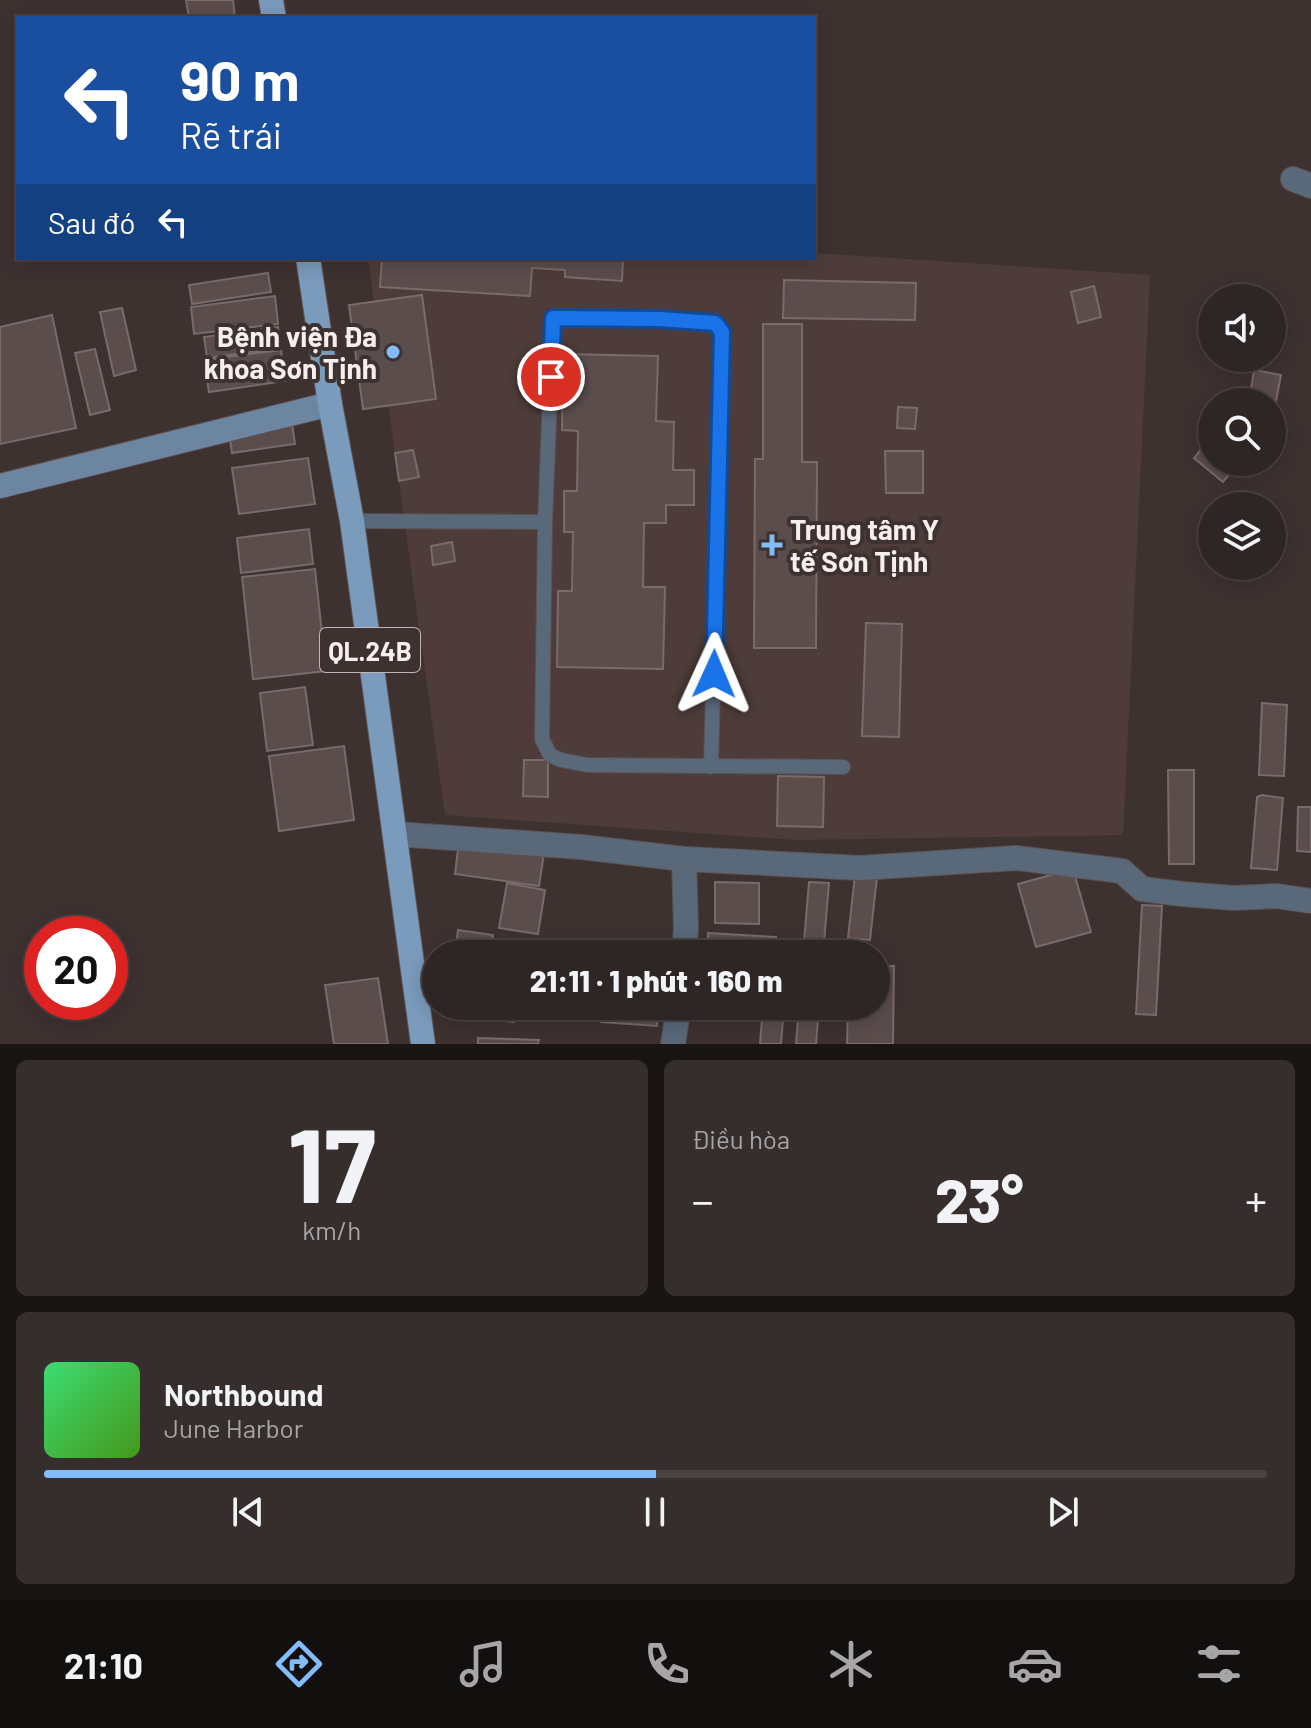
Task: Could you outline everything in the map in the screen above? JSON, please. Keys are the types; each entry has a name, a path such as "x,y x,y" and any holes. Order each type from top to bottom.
{"main road":[{"name":"QL.24B","path":"308,260 352,521 423,1044"}],"street":[{"path":"0,486 330,404"},
{"path":"395,834 581,847 684,859 860,868 1016,858 1122,871 1142,889 1169,893 1234,898 1276,896 1311,901"},
{"path":"684,859 685,940"},
{"path":"673,1044 677,1020"}],"lane":[{"path":"711,767 722,332 715,323 553,318 545,522 542,739 550,755 587,765 711,767 843,767"},
{"path":"352,521 545,522"}],"shaded area":[{"name":"Trung tâm Y tế Sơn Tịnh","path":"816,253 1150,275 1123,835 796,840 445,815 368,260 816,260"}],"building":[{"path":"186,0 233,0 235,16 189,16"},
{"path":"382,260 623,260 622,281 565,277 565,270 532,268 530,296 380,287"},
{"path":"268,273 271,292 192,304 189,285"},
{"path":"784,280 916,283 915,320 783,318"},
{"path":"1094,286 1101,317 1078,323 1071,292"},
{"name":"Bệnh viện Đa khoa Sơn Tịnh","path":"422,295 436,399 363,409 349,305"},
{"path":"275,296 278,324 194,334 191,307"},
{"path":"122,308 136,370 114,376 100,312"},
{"path":"52,315 76,428 0,444 0,327"},
{"path":"763,324 802,324 802,462 817,462 816,648 754,648 755,459 763,459"},
{"path":"278,327 281,348 207,358 204,337"},
{"path":"95,349 110,410 90,415 75,353"},
{"path":"281,350 285,381 209,392 204,360"},
{"path":"563,354 658,356 656,421 674,422 673,470 694,470 694,505 666,505 666,523 644,523 643,587 665,587 663,669 557,667 558,591 572,591 573,532 564,532 564,491 577,491 578,431 562,430"},
{"path":"1254,372 1281,375 1279,388 1251,388"},
{"path":"898,407 917,408 915,429 897,428"},
{"path":"292,424 295,444 232,453 229,433"},
{"path":"413,450 419,477 399,481 395,453"},
{"path":"885,451 923,451 923,493 886,493"},
{"path":"308,458 315,504 239,514 232,468"},
{"path":"309,529 313,564 241,573 237,538"},
{"path":"452,542 455,561 433,565 431,546"},
{"path":"315,569 326,671 253,679 242,577"},
{"path":"866,623 902,624 899,737 862,736"},
{"path":"305,687 313,745 267,751 260,693"},
{"path":"1262,703 1287,705 1284,776 1259,775"},
{"path":"344,746 354,820 279,831 269,756"},
{"path":"524,760 548,760 548,797 523,796"},
{"path":"1168,770 1194,770 1194,864 1169,864"},
{"path":"778,776 824,777 823,827 777,826"},
{"path":"1257,797 1283,798 1277,870 1251,868"},
{"path":"1298,807 1311,807 1311,852 1297,851"},
{"path":"459,841 544,853 539,886 455,874"},
{"path":"1073,869 1091,932 1036,947 1018,884"},
{"path":"855,875 877,877 870,940 848,938"},
{"path":"715,882 759,883 759,924 715,923"},
{"path":"809,882 829,883 824,940 804,940"},
{"path":"507,883 545,890 538,934 499,928"},
{"path":"1142,905 1162,906 1156,1015 1136,1014"},
{"path":"458,930 493,935 492,940 457,940"},
{"path":"708,933 776,937 776,940 708,940"},
{"path":"890,966 894,966 893,1044 847,1044 848,1020 890,1020"},
{"path":"378,978 388,1044 334,1044 325,985"},
{"path":"601,1020 657,1020 657,1026"},
{"path":"762,1020 783,1020 781,1044 760,1044"},
{"path":"798,1020 818,1020 816,1044 796,1044"},
{"path":"478,1038 539,1040 538,1044 478,1044"}],"place":[{"name":"Bệnh viện Đa khoa Sơn Tịnh","path":"393,352"},
{"name":"Trung tâm Y tế Sơn Tịnh","path":"772,545"}],"route":[{"path":"551,377 553,318 715,323 722,332 714,674"}]}
